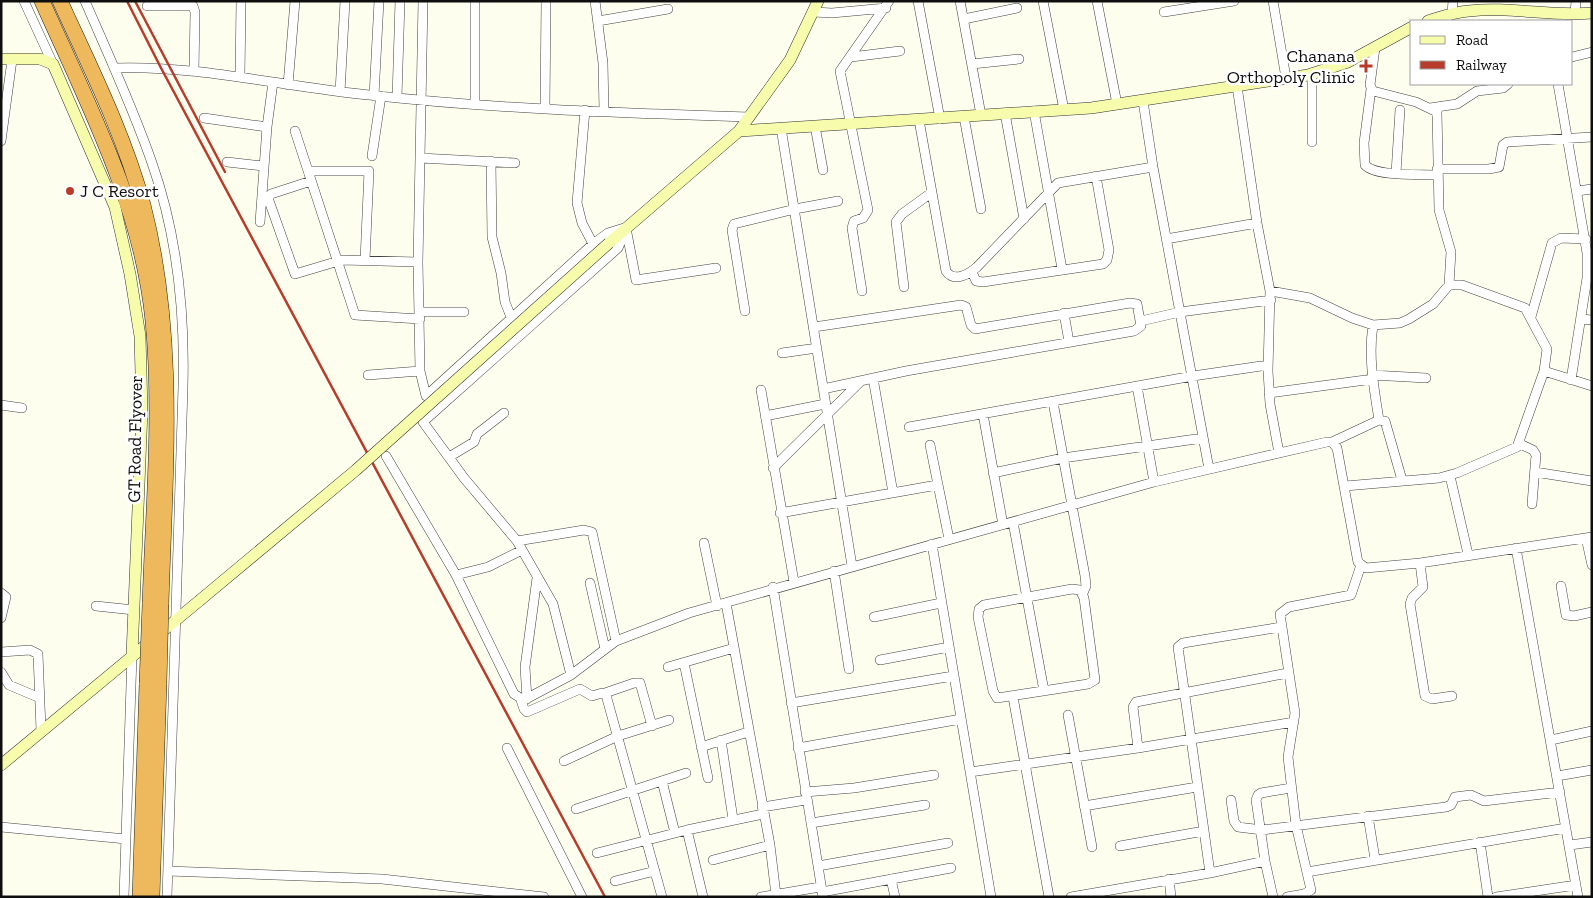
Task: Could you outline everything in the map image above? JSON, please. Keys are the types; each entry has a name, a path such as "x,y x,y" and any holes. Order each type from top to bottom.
{"highway":[{"name":"GT Road Flyover","path":"42,1 108,151 128,208 143,261 153,320 158,396 153,683 152,897"},
{"name":"GT Road Flyover","path":"60,1 123,147 142,203 156,261 164,320 168,398 155,604"},
{"name":"GT Road Flyover","path":"140,897 153,683"}],"street":[{"path":"24,1 115,207 130,274 140,336 142,411 124,897"},
{"path":"85,1 152,163 162,194 174,253 181,303 184,356 167,897"},
{"path":"240,76 241,1"},
{"path":"288,85 295,1"},
{"path":"340,92 345,1"},
{"path":"372,156 378,96 379,1"},
{"path":"397,98 400,1"},
{"path":"423,1 418,262 420,371 426,396 592,244 608,233 626,228"},
{"path":"475,1 475,104"},
{"path":"545,108 546,1"},
{"path":"595,1 603,63 604,111"},
{"path":"918,1 940,119"},
{"path":"960,1 981,115"},
{"path":"1043,1 1064,110"},
{"path":"1097,1 1117,104"},
{"path":"1164,12 1234,1"},
{"path":"1273,1 1286,78"},
{"path":"1452,13 1453,1"},
{"path":"1575,14 1576,1"},
{"path":"1,765 132,654 199,601 356,470 609,243 739,131 790,60 816,7 832,13 887,5"},
{"path":"862,291 852,228 854,221 863,218 868,210 840,71 887,5"},
{"path":"147,6 193,6 195,12 194,72"},
{"path":"964,19 1017,8"},
{"path":"598,21 668,9"},
{"path":"1431,20 1452,13 1476,10 1563,18 1575,14 1592,13"},
{"path":"739,131 1064,110 1143,101 1312,73 1341,65 1410,28"},
{"path":"1375,48 1363,162 1371,170 1396,173 1496,168 1501,164 1505,143 1592,137"},
{"path":"850,58 900,51"},
{"path":"1573,57 1592,52"},
{"path":"1,141 6,59 40,59 53,64"},
{"path":"972,64 1018,59"},
{"path":"114,68 148,67 240,76 340,92 422,100 545,108 749,117"},
{"path":"1312,73 1312,142"},
{"path":"260,222 266,127 273,82"},
{"path":"1430,108 1461,103 1477,91 1503,88 1507,85"},
{"path":"1558,85 1566,140 1586,240 1589,277 1571,380"},
{"path":"1237,86 1257,223 1270,296 1269,393 1279,452"},
{"path":"1141,321 1270,296 1310,298 1352,318 1373,325 1410,319 1433,304 1449,285 1451,252 1439,210 1437,172 1438,115 1430,108 1373,91 1371,88"},
{"path":"1143,101 1153,167 1209,469"},
{"path":"585,110 577,203 582,223 592,244"},
{"path":"1396,173 1400,110"},
{"path":"1034,111 1062,269"},
{"path":"1004,113 1024,218"},
{"path":"964,117 981,209"},
{"path":"204,118 266,127"},
{"path":"919,120 946,271 950,276 955,277 972,272 1058,183 1153,167"},
{"path":"815,126 823,170"},
{"path":"780,128 795,209 840,501 852,566"},
{"path":"295,131 356,316 420,316 464,312"},
{"path":"420,158 515,163"},
{"path":"227,162 263,166"},
{"path":"491,162 492,237 502,273 505,302 511,317"},
{"path":"308,171 369,171 364,260"},
{"path":"972,272 976,281 983,282 1103,264 1109,255 1096,176"},
{"path":"311,181 271,194 268,200 296,274 337,261 418,262"},
{"path":"1577,191 1592,189"},
{"path":"904,287 896,222 932,193"},
{"path":"745,311 732,228 737,223 838,201"},
{"path":"1166,239 1257,223"},
{"path":"626,228 636,280 716,268"},
{"path":"571,675 553,604 517,541 448,457 423,422 618,248 626,228"},
{"path":"1531,317 1552,243 1561,238 1586,240"},
{"path":"1345,486 1450,476 1520,444 1544,371 1547,349 1525,308 1462,285 1449,285"},
{"path":"814,327 961,305 966,307 971,325 975,329 1064,313 1135,303 1138,307 1141,321 1141,326 1134,332 1069,342 823,389"},
{"path":"1064,313 1069,342"},
{"path":"1581,319 1592,320"},
{"path":"1373,325 1370,351 1379,420"},
{"path":"782,353 817,348"},
{"path":"909,427 1193,376 1268,366"},
{"path":"368,375 420,371"},
{"path":"1544,371 1592,386"},
{"path":"1269,393 1373,377 1426,378"},
{"path":"873,378 893,493"},
{"path":"773,468 860,381"},
{"path":"1137,386 1154,482"},
{"path":"761,390 780,513 794,582"},
{"path":"1053,402 1085,576 1086,586 1082,593 1095,680 1088,684 1013,697 1002,698 994,695 978,613 984,605 1072,589 1082,593"},
{"path":"765,416 825,404"},
{"path":"1,405 22,408"},
{"path":"448,457 474,442 477,434 504,413"},
{"path":"982,414 1003,525"},
{"path":"524,700 571,675 594,660 616,641 688,613 773,587 1154,482 1279,452 1332,442 1379,420 1386,423 1402,480"},
{"path":"993,473 1063,458 1203,438"},
{"path":"1287,897 1310,892 1296,825 1291,788 1288,757 1294,722 1294,706 1280,614 1283,610 1352,595 1361,565 1357,557 1337,448 1332,442"},
{"path":"1520,444 1535,452 1532,504"},
{"path":"930,446 949,539"},
{"path":"386,456 456,575 514,694 524,700"},
{"path":"1535,472 1592,481"},
{"path":"1450,476 1468,554"},
{"path":"780,513 937,484"},
{"path":"1013,522 1044,691"},
{"path":"517,541 584,530 592,532 616,641"},
{"path":"1361,565 1372,569 1589,538 1592,565"},
{"path":"704,543 734,648 770,844 776,895"},
{"path":"932,544 991,897"},
{"path":"1516,548 1578,897"},
{"path":"456,575 495,564 522,550"},
{"path":"1420,563 1423,587 1412,598 1410,604 1425,696 1432,699 1452,696"},
{"path":"834,571 849,669"},
{"path":"537,578 525,667 524,709 527,712 580,689 592,696 640,683 652,726"},
{"path":"590,583 605,649"},
{"path":"1561,586 1566,615 1574,616 1592,612"},
{"path":"773,587 822,892"},
{"path":"1,593 6,597 1,618"},
{"path":"874,617 942,602"},
{"path":"96,606 134,610"},
{"path":"1210,873 1178,650 1180,645 1281,627"},
{"path":"880,660 949,647"},
{"path":"668,667 734,648"},
{"path":"1,652 30,650 38,654 41,730"},
{"path":"684,663 708,778"},
{"path":"1,672 9,685 40,698"},
{"path":"1138,748 1134,704 1146,698 1288,673"},
{"path":"791,702 953,676"},
{"path":"605,693 648,841 662,897"},
{"path":"1013,697 1049,897"},
{"path":"1068,715 1092,847"},
{"path":"798,748 961,719"},
{"path":"564,761 618,736 669,720"},
{"path":"970,772 1191,740 1294,722"},
{"path":"1551,740 1592,731"},
{"path":"701,747 748,732"},
{"path":"721,740 733,819"},
{"path":"507,748 582,897"},
{"path":"1557,776 1592,770"},
{"path":"576,808 686,773"},
{"path":"597,853 733,819 806,796 934,775"},
{"path":"662,781 675,833"},
{"path":"1084,806 1197,787"},
{"path":"1273,897 1259,830 1256,800 1258,795 1291,788"},
{"path":"1231,800 1236,825 1240,828 1259,830 1446,807 1451,805 1455,797 1468,794 1484,801 1560,792"},
{"path":"810,823 925,806"},
{"path":"1368,816 1376,859"},
{"path":"1,827 126,839"},
{"path":"1307,872 1566,828"},
{"path":"686,830 703,897"},
{"path":"1120,846 1204,831"},
{"path":"1480,842 1488,897"},
{"path":"1570,845 1592,842"},
{"path":"818,866 948,843"},
{"path":"712,860 770,844"},
{"path":"1074,896 1118,893 1169,879 1210,873 1265,861"},
{"path":"761,897 822,892 951,868"},
{"path":"168,871 382,879 544,897"},
{"path":"615,881 655,871"},
{"path":"891,879 895,897"},
{"path":"1169,879 1171,897"},
{"path":"1496,897 1576,885"}],"railway":[{"path":"127,1 161,68 605,897"},
{"path":"135,1 225,172"}],"place":[{"name":"Chanana Orthopoly Clinic","path":"1366,66"},
{"name":"J C Resort","path":"70,191"}]}
